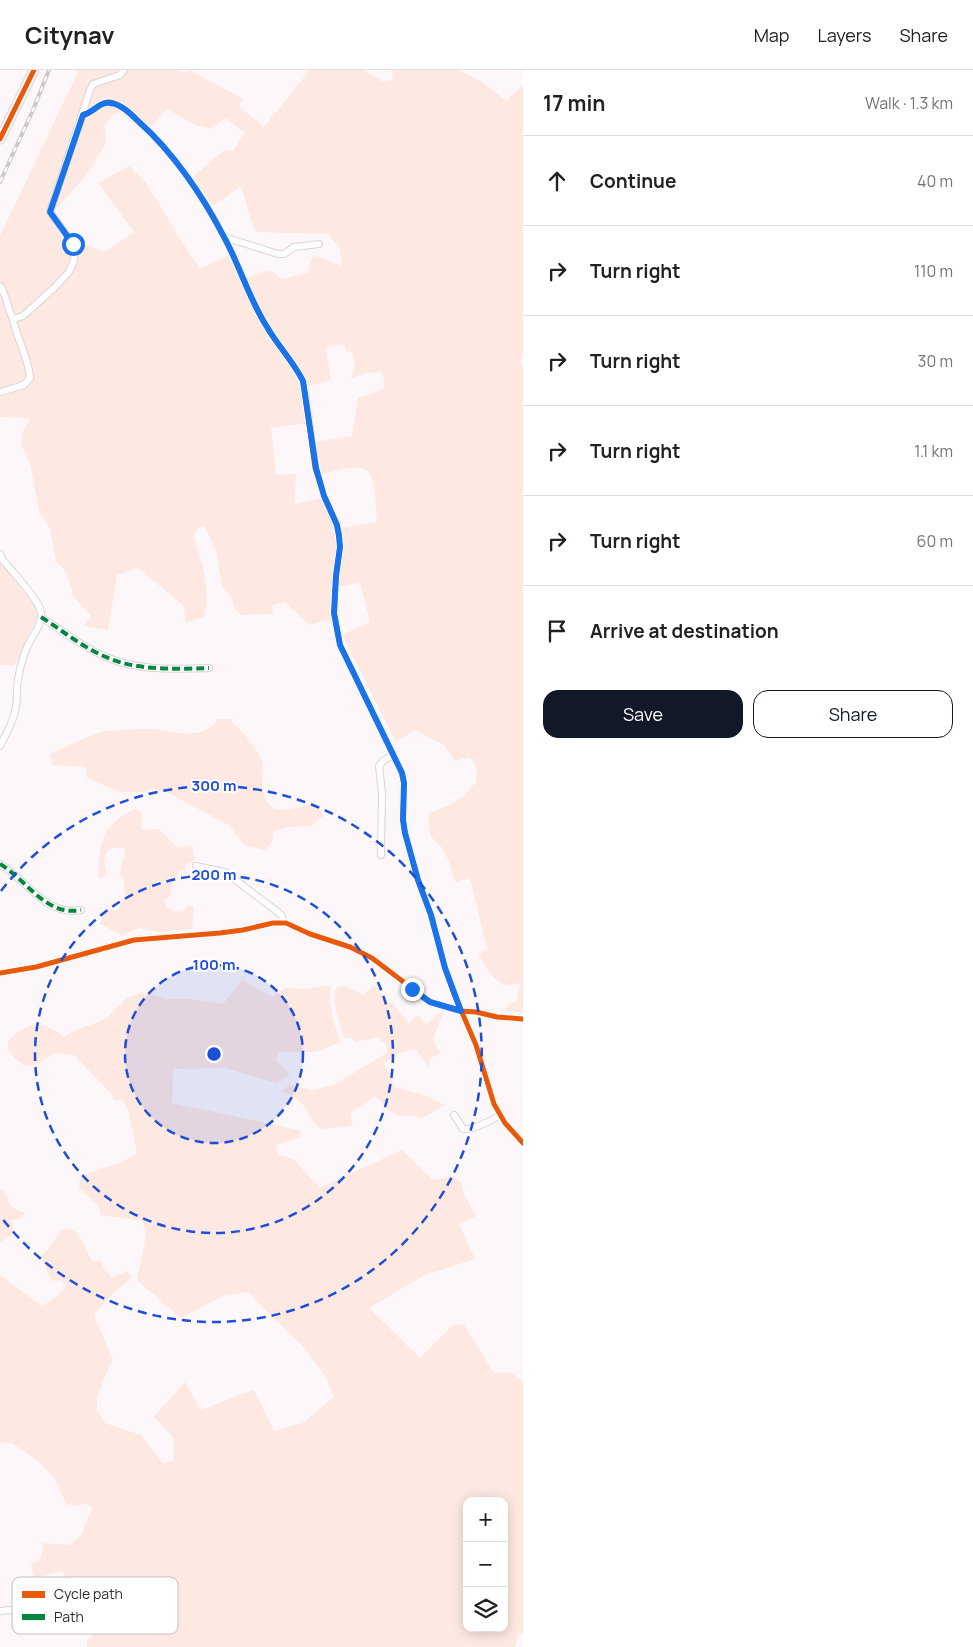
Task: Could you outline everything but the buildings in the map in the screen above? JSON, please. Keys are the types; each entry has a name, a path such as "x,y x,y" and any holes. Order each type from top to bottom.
{"main road":[{"path":"0,139 34,70"}],"street":[{"path":"13,319 23,316 70,272 76,252 73,244 50,212 92,84 120,75 124,70"},
{"path":"83,115 103,103 110,102 119,106 141,123 178,165 207,208 224,238 266,327 296,368 303,381 316,468 324,496 337,525 339,536 340,547 334,613 338,637 348,663 402,773 404,783 403,820 418,880 431,915 445,968 476,1045 494,1104 499,1115 523,1143"},
{"path":"224,238 278,254 284,254 294,246 319,244"},
{"path":"0,286 5,294 8,311 13,319 16,334 29,366 30,378 24,385 17,388 8,388 0,392"},
{"path":"0,554 34,598 39,607 41,617 24,656 19,674 16,708 0,746"},
{"path":"41,617 107,658 128,664 173,668 209,668"},
{"path":"381,855 382,792 379,766 384,760 394,755"},
{"path":"0,864 51,906 66,911 81,910"},
{"path":"196,866 218,870 234,877 279,913 282,916 283,923"},
{"path":"0,973 36,967 134,940 220,933 283,923 292,924 310,934 350,947 372,958 430,1002 461,1011 523,1019"},
{"path":"454,1116 463,1129 468,1130 484,1122 494,1120 499,1115"}],"shaded area":[{"path":"79,70 175,70 184,73 190,70 243,99 239,107 264,127 310,70 364,70 383,82 392,80 393,70 458,70 482,82 506,101 523,85 523,356 521,360 523,368 523,1013 505,1010 509,1004 517,1001 521,983 503,985 491,975 478,954 487,949 470,878 455,882 448,859 440,845 431,837 428,823 429,813 448,806 465,795 476,782 477,767 470,757 455,761 444,745 415,730 396,742 342,635 370,622 360,582 331,588 331,620 309,625 285,602 272,605 273,614 241,615 235,609 231,597 222,585 216,552 205,526 199,527 193,535 206,586 204,617 186,622 183,605 138,568 117,575 108,630 84,626 91,616 74,597 66,571 56,561 50,529 39,510 30,463 21,445 22,434 30,418 0,417 0,236","holes":["167,109 195,125 212,129 225,118 245,133 233,151 224,150 193,177 213,206 241,186 256,232 327,234 340,247 342,266 313,255 308,273 282,279 270,270 240,280 228,256 200,269 147,184 129,166 98,183 134,232 105,252 82,243 69,250 49,217 89,172 106,143 105,124 119,112 144,131 152,126","344,344 346,352 352,352 355,363 351,378 366,373 382,372 385,385 382,390 358,398 352,436 315,442 322,474 348,468 362,468 371,476 373,483 377,522 335,529 322,498 295,504 296,474 276,475 271,428 314,422 308,386 331,380 326,347"]},
{"path":"0,561 34,606 37,619 22,654 14,665 0,665"},
{"path":"218,719 229,719 257,751 263,764 263,792 270,805 276,809 283,810 308,804 320,808 323,816 311,826 289,827 274,831 272,842 265,850 245,846 229,825 168,793 151,789 142,792 119,792 87,778 86,767 52,765 51,754 94,734 108,731 149,729 198,733 212,726"},
{"path":"135,809 141,812 142,830 159,829 178,848 192,845 195,860 186,865 186,870 179,872 172,883 171,894 165,900 167,907 175,911 182,912 189,904 194,907 192,929 158,932 139,928 122,935 100,924 106,908 117,911 125,898 124,883 120,870 125,853 124,848 113,848 106,853 104,863 107,873 101,879 98,876 102,844 109,828 124,815"},
{"path":"242,980 273,997 284,988 307,989 331,985 332,1014 341,1042 315,1052 279,1052 276,1060 290,1075 276,1083 225,1068 173,1069 172,1103 299,1130 301,1137 276,1145 279,1155 293,1159 320,1188 402,1150 433,1180 453,1176 462,1184 464,1194 476,1216 459,1224 475,1259 425,1275 369,1308 420,1358 454,1324 464,1325 494,1373 509,1372 523,1381 523,1633 518,1634 515,1647 87,1647 87,1640 94,1634 178,1634 178,1577 65,1577 62,1571 34,1577 31,1565 41,1558 44,1543 69,1545 81,1536 92,1507 85,1503 77,1506 66,1504 56,1480 38,1461 12,1443 0,1443 0,1275 42,1306 60,1294 66,1284 61,1280 52,1281 41,1257 60,1231 70,1228 74,1231 83,1242 91,1261 100,1261 111,1278 127,1271 132,1278 113,1293 94,1314 112,1359 97,1397 97,1410 105,1423 141,1435 163,1463 174,1460 174,1438 154,1417 185,1382 201,1410 253,1390 274,1431 303,1423 334,1397 326,1377 305,1348 248,1292 223,1296 181,1318 137,1280 146,1236 143,1221 101,1215 99,1207 79,1187 80,1177 116,1164 137,1153 129,1113 123,1100 114,1100 110,1092 74,1055 55,1054 30,1066 20,1062 9,1049 8,1042 10,1039 29,1026 46,1026 64,1037 75,1030 108,1017 127,998 142,992 168,999 192,999 223,1004"},
{"path":"375,985 389,1003 392,1002 409,1023 418,1015 426,1024 444,1010 433,1040 440,1054 430,1058 428,1067 416,1049 399,1053 384,1064 395,1087 424,1095 445,1105 421,1119 413,1116 393,1114 376,1096 351,1112 352,1126 320,1129 297,1099 282,1091 289,1085 314,1090 334,1085 388,1052 385,1043 376,1037 356,1042 350,1037 344,1039 334,1002 336,988 345,986 363,995"},
{"path":"0,1189 4,1190 13,1207 25,1213 22,1218 11,1220 15,1233 0,1242"}],"railway":[{"path":"0,182 49,70"}],"marked path":[{"path":"41,617 89,648 118,662 157,668 209,668"},
{"path":"0,864 47,903 69,911 81,910"}],"cycle path":[{"path":"0,139 34,70"},
{"path":"83,115 106,102 118,105 129,112 164,146 197,190 230,248 261,316 303,381 315,468 337,525 339,536 340,547 334,613 340,645 402,773 405,833 418,880 431,915 445,968 476,1045 494,1104 505,1123 523,1143"},
{"path":"0,973 36,967 134,940 220,933 273,923 286,923 310,934 350,947 372,958 430,1002 461,1011 523,1019"}],"route":[{"path":"73,244 50,212 83,115 103,103 110,102 129,113 152,134 178,165 207,208 224,238 266,327 296,368 303,381 316,468 324,496 337,525 339,536 340,547 334,613 336,630 348,663 402,773 405,833 418,880 431,915 441,956 461,1011 430,1002 412,989"}]}
